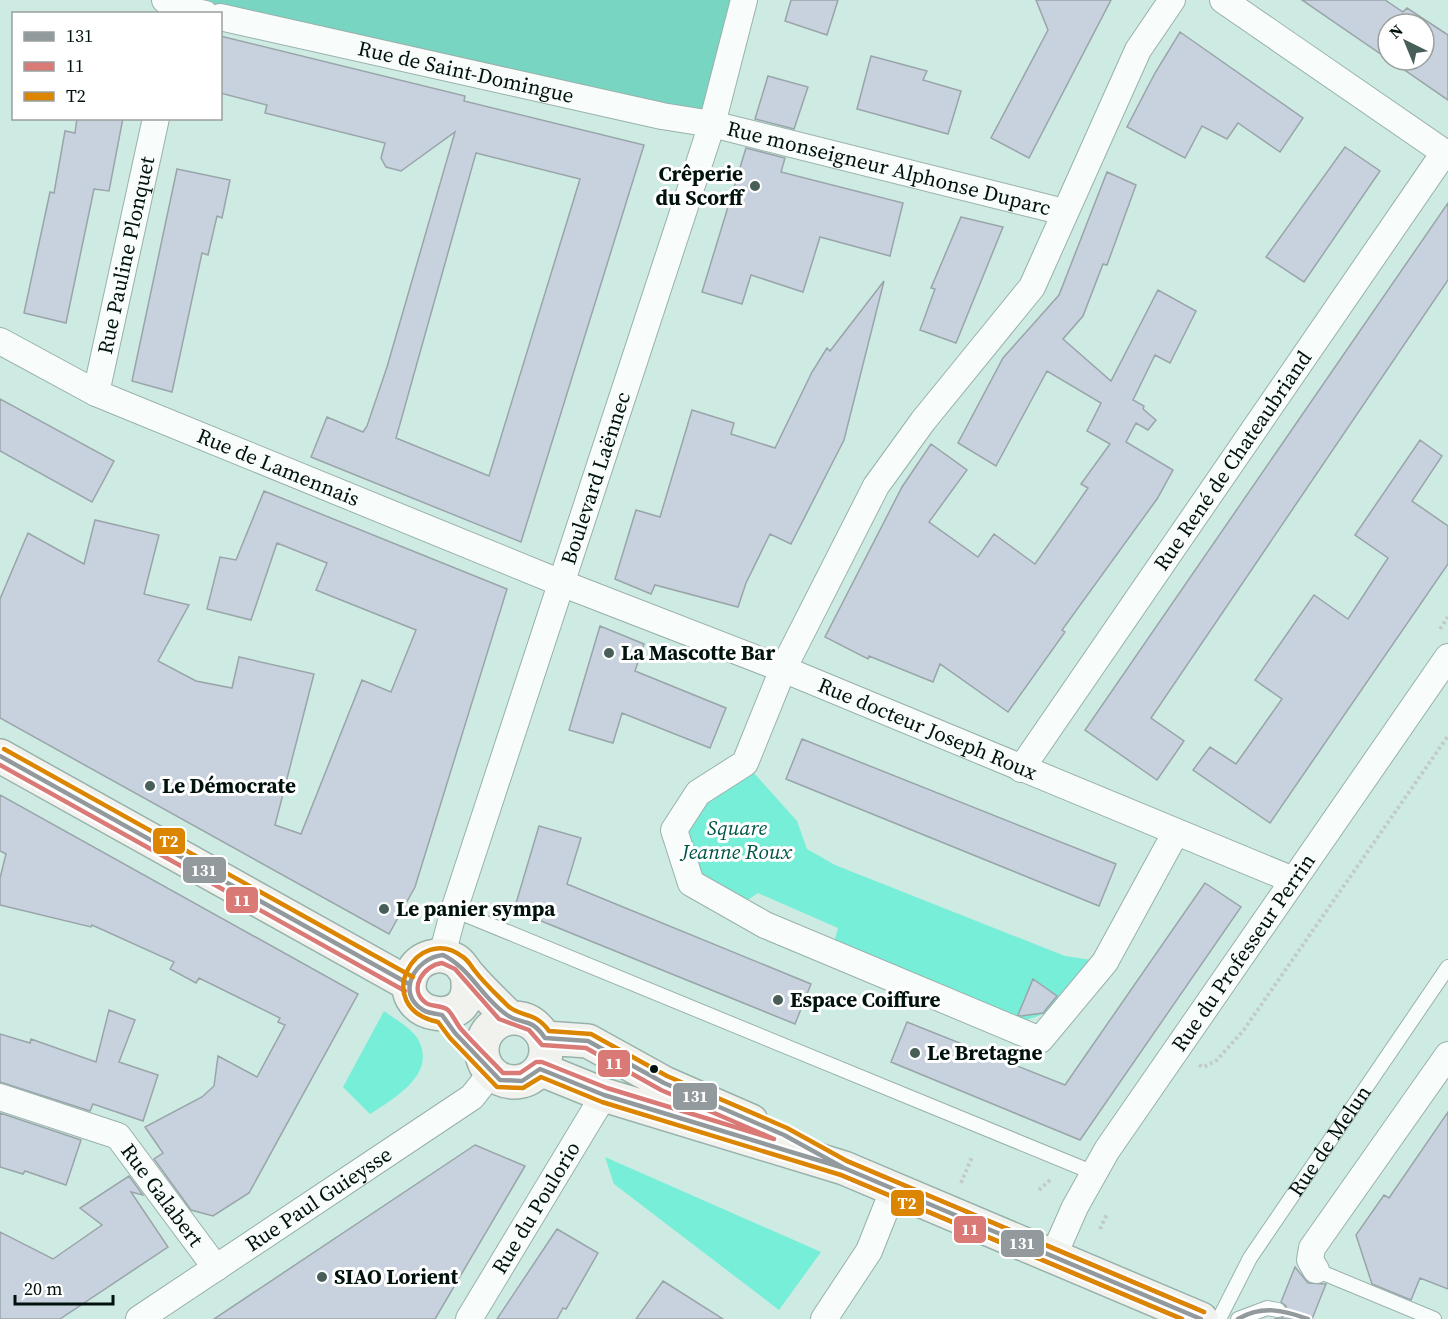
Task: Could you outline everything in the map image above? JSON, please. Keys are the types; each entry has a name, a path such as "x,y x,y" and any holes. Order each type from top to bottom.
{"street":[{"name":"Boulevard Laënnec","path":"455,965 454,910 712,124 744,0"},
{"path":"1172,0 1138,50 1032,287 923,421 876,486 783,669 745,763 698,793 674,830 691,883 765,925 1040,1040 1106,962 1176,832"},
{"path":"1223,0 1446,154"},
{"path":"175,7 196,12"},
{"name":"Rue de Saint-Domingue","path":"222,17 712,124"},
{"name":"Rue Pauline Plonquet","path":"96,393 156,120"},
{"name":"Rue monseigneur Alphonse Duparc","path":"712,124 1064,212"},
{"name":"Rue René de Chateaubriand","path":"1022,769 1446,154"},
{"name":"Rue de Lamennais","path":"0,341 96,393 561,583"},
{"name":"Rue docteur Joseph Roux","path":"561,583 783,669 1293,880"},
{"name":"Rue du Professeur Perrin","path":"1053,1257 1094,1173 1448,657"},
{"path":"0,756 409,984"},
{"path":"455,965 469,983 465,1001 459,1008 442,1015 419,1007 410,992 409,984 416,966 424,960 455,965 508,1017 530,1021 542,1054 604,1095 844,1168 1201,1319"},
{"path":"442,1015 454,1033 488,1068 511,1082 532,1077 542,1054"},
{"path":"488,1068 482,1043 491,1026 508,1017"},
{"path":"542,1054 588,1041 664,1083 784,1135 844,1168"},
{"path":"1316,1270 1310,1260 1312,1248 1448,1055"},
{"name":"Rue Paul Guieysse","path":"139,1319 472,1097 488,1068"},
{"name":"Rue du Poulorio","path":"469,1319 604,1095"},
{"name":"Rue Galabert","path":"0,1097 118,1136 216,1268"},
{"path":"824,1319 869,1251 894,1188"}],"lane":[{"path":"454,910 1094,1173"},
{"name":"Rue de Melun","path":"1219,1319 1250,1258 1448,967"},
{"path":"1316,1270 1434,1319"},
{"path":"1238,1319 1267,1308 1278,1310"}],"path":[{"path":"1173,1056 1204,1067 1217,1060 1243,1031 1448,736"}],"green space":[{"path":"165,0 744,0 712,124"},
{"name":"Square Jeanne Roux","path":"745,763 797,821 807,849 835,865 1065,956 1105,962 1071,1004 1007,1027 831,953 838,928 758,893 736,908 691,883 674,830"},
{"path":"384,1011 413,1032 423,1053 422,1065 410,1085 370,1114 343,1087"},
{"path":"605,1157 821,1252 779,1310 614,1184"}],"building":[{"path":"791,0 838,0 827,35 785,21"},
{"path":"1036,0 1111,0 1029,158 991,138 1048,30"},
{"path":"1302,0 1385,0 1403,12 1376,12 1376,51"},
{"path":"1436,27 1448,35 1448,100 1407,72 1436,72"},
{"path":"1180,32 1303,118 1280,152 1238,123 1227,139 1202,126 1185,158 1127,127 1155,73"},
{"path":"222,36 465,96 464,101 644,145 521,542 311,457 327,417 363,432 367,426 387,367 455,132 401,171 386,167 381,158 385,143 265,113 267,105 222,94","holes":["476,153 580,179 489,476 396,438"]},
{"path":"871,56 927,71 923,80 961,91 948,134 857,109"},
{"path":"768,76 808,87 794,129 755,119"},
{"path":"77,120 123,120 109,191 94,189 66,323 24,313 50,192 54,193 65,131 75,133"},
{"path":"1345,147 1380,171 1304,282 1266,257"},
{"path":"746,148 785,158 781,172 903,203 890,256 820,237 803,292 751,275 742,304 702,292"},
{"path":"177,169 230,180 222,218 217,216 208,255 202,253 172,392 132,381"},
{"path":"1107,172 1136,185 1107,265 1103,264 1083,316 1063,339 1111,381 1158,290 1196,311 1170,363 1155,355 1133,400 1144,406 1143,409 1156,420 1148,430 1136,423 1126,442 1173,470 1157,499 1062,630 1065,632 1008,712 940,664 933,682 869,656 868,659 825,637 902,487 931,444 967,470 929,522 978,557 994,534 1035,564 1088,488 1081,484 1110,444 1087,431 1101,403 1047,371 996,466 958,443 1003,358 1059,295"},
{"path":"1448,203 1448,280 1151,718 1184,741 1157,780 1085,730"},
{"path":"961,217 1003,227 956,343 920,330 935,289 931,288"},
{"path":"884,281 844,440 791,544 770,534 746,583 738,607 655,585 651,594 615,579 636,510 660,517 692,410 734,423 731,434 775,448 812,372 827,348 830,351"},
{"path":"0,399 114,461 92,502 0,451"},
{"path":"1420,440 1442,456 1412,501 1448,526 1448,564 1270,823 1193,770 1210,747 1236,764 1282,699 1255,680 1314,595 1348,619 1388,558 1355,535"},
{"path":"264,491 507,589 415,887 389,934 0,718 0,599 28,533 84,564 95,520 159,535 144,594 189,605 158,661 196,681 232,688 239,657 314,674 275,825 301,834 362,680 391,692 416,630 316,590 327,563 277,543 251,620 207,609 220,557 236,560"},
{"path":"600,626 644,644 635,671 726,708 710,748 622,713 613,743 569,730"},
{"path":"802,739 1116,864 1099,906 786,779"},
{"path":"0,795 358,994 249,1193 213,1216 191,1210 154,1159 163,1153 145,1127 202,1097 214,1086 218,1056 257,1077 285,1025 278,1022 280,1018 199,978 196,983 170,969 174,962 92,925 91,927 0,905 0,878 6,854 0,851"},
{"path":"539,826 581,838 567,884 811,984 795,1024 514,910"},
{"path":"1205,883 1241,907 1080,1140 891,1062 907,1022 1065,1085"},
{"path":"1033,979 1057,996 1043,1013 1018,1015"},
{"path":"109,1010 135,1020 119,1062 158,1075 143,1121 93,1104 90,1111 0,1082 0,1034 30,1043 31,1039 96,1062"},
{"path":"1448,1112 1448,1289 1420,1278 1411,1300 1372,1284 1356,1235 1384,1195 1389,1198"},
{"path":"0,1113 81,1140 66,1185 25,1171 23,1174 0,1167"},
{"path":"475,1145 525,1166 435,1319 214,1319"},
{"path":"129,1176 143,1195 131,1192 168,1247 60,1319 0,1319 0,1232 53,1259 102,1225 80,1208"},
{"path":"557,1229 598,1253 566,1309 563,1308 557,1319 497,1319"},
{"path":"1295,1267 1308,1283 1326,1284 1312,1319 1274,1319 1282,1318 1287,1312 1286,1306 1281,1302"},
{"path":"663,1281 723,1319 636,1319"}],"transit line":[{"name":"T2","path":"4,749 413,977"},
{"name":"131","path":"0,756 409,984"},
{"name":"11","path":"0,765 405,991"},
{"name":"T2","path":"1182,1319 841,1175 602,1102 541,1077 523,1088 497,1087 450,1038 438,1022 417,1013 406,1000 403,985 407,970 417,958 430,950 446,949 465,958 486,984 512,1009 533,1017 549,1031 591,1034 667,1076 787,1128 847,1161 1204,1312"},
{"name":"131","path":"443,955 461,967 498,1008 513,1018 531,1024 545,1038 588,1041 664,1083 784,1135 844,1168 604,1095 540,1069 522,1081 500,1080 455,1033 442,1015 423,1010 410,995 412,977 417,969 424,962 443,955"},
{"name":"11","path":"442,963 455,969 499,1019 529,1030 542,1045 586,1048 661,1090 774,1139 607,1088 542,1062 536,1062 520,1073 503,1073 461,1029 448,1010 428,1004 420,997 418,991 420,978 429,968 442,963"},
{"name":"11","path":"847,1161 1204,1312"},
{"name":"131","path":"844,1168 1201,1319"},
{"name":"11","path":"841,1175 1182,1319"},
{"name":"131","path":"1238,1319 1264,1310 1290,1313 1308,1319"}],"place":[{"name":"Crêperie du Scorff","path":"755,186"},
{"name":"La Mascotte Bar","path":"609,653"},
{"name":"Le Démocrate","path":"150,786"},
{"name":"Le panier sympa","path":"384,909"},
{"name":"Espace Coiffure","path":"778,1000"},
{"name":"Le Bretagne","path":"915,1053"},
{"name":"SIAO Lorient","path":"322,1277"}]}
